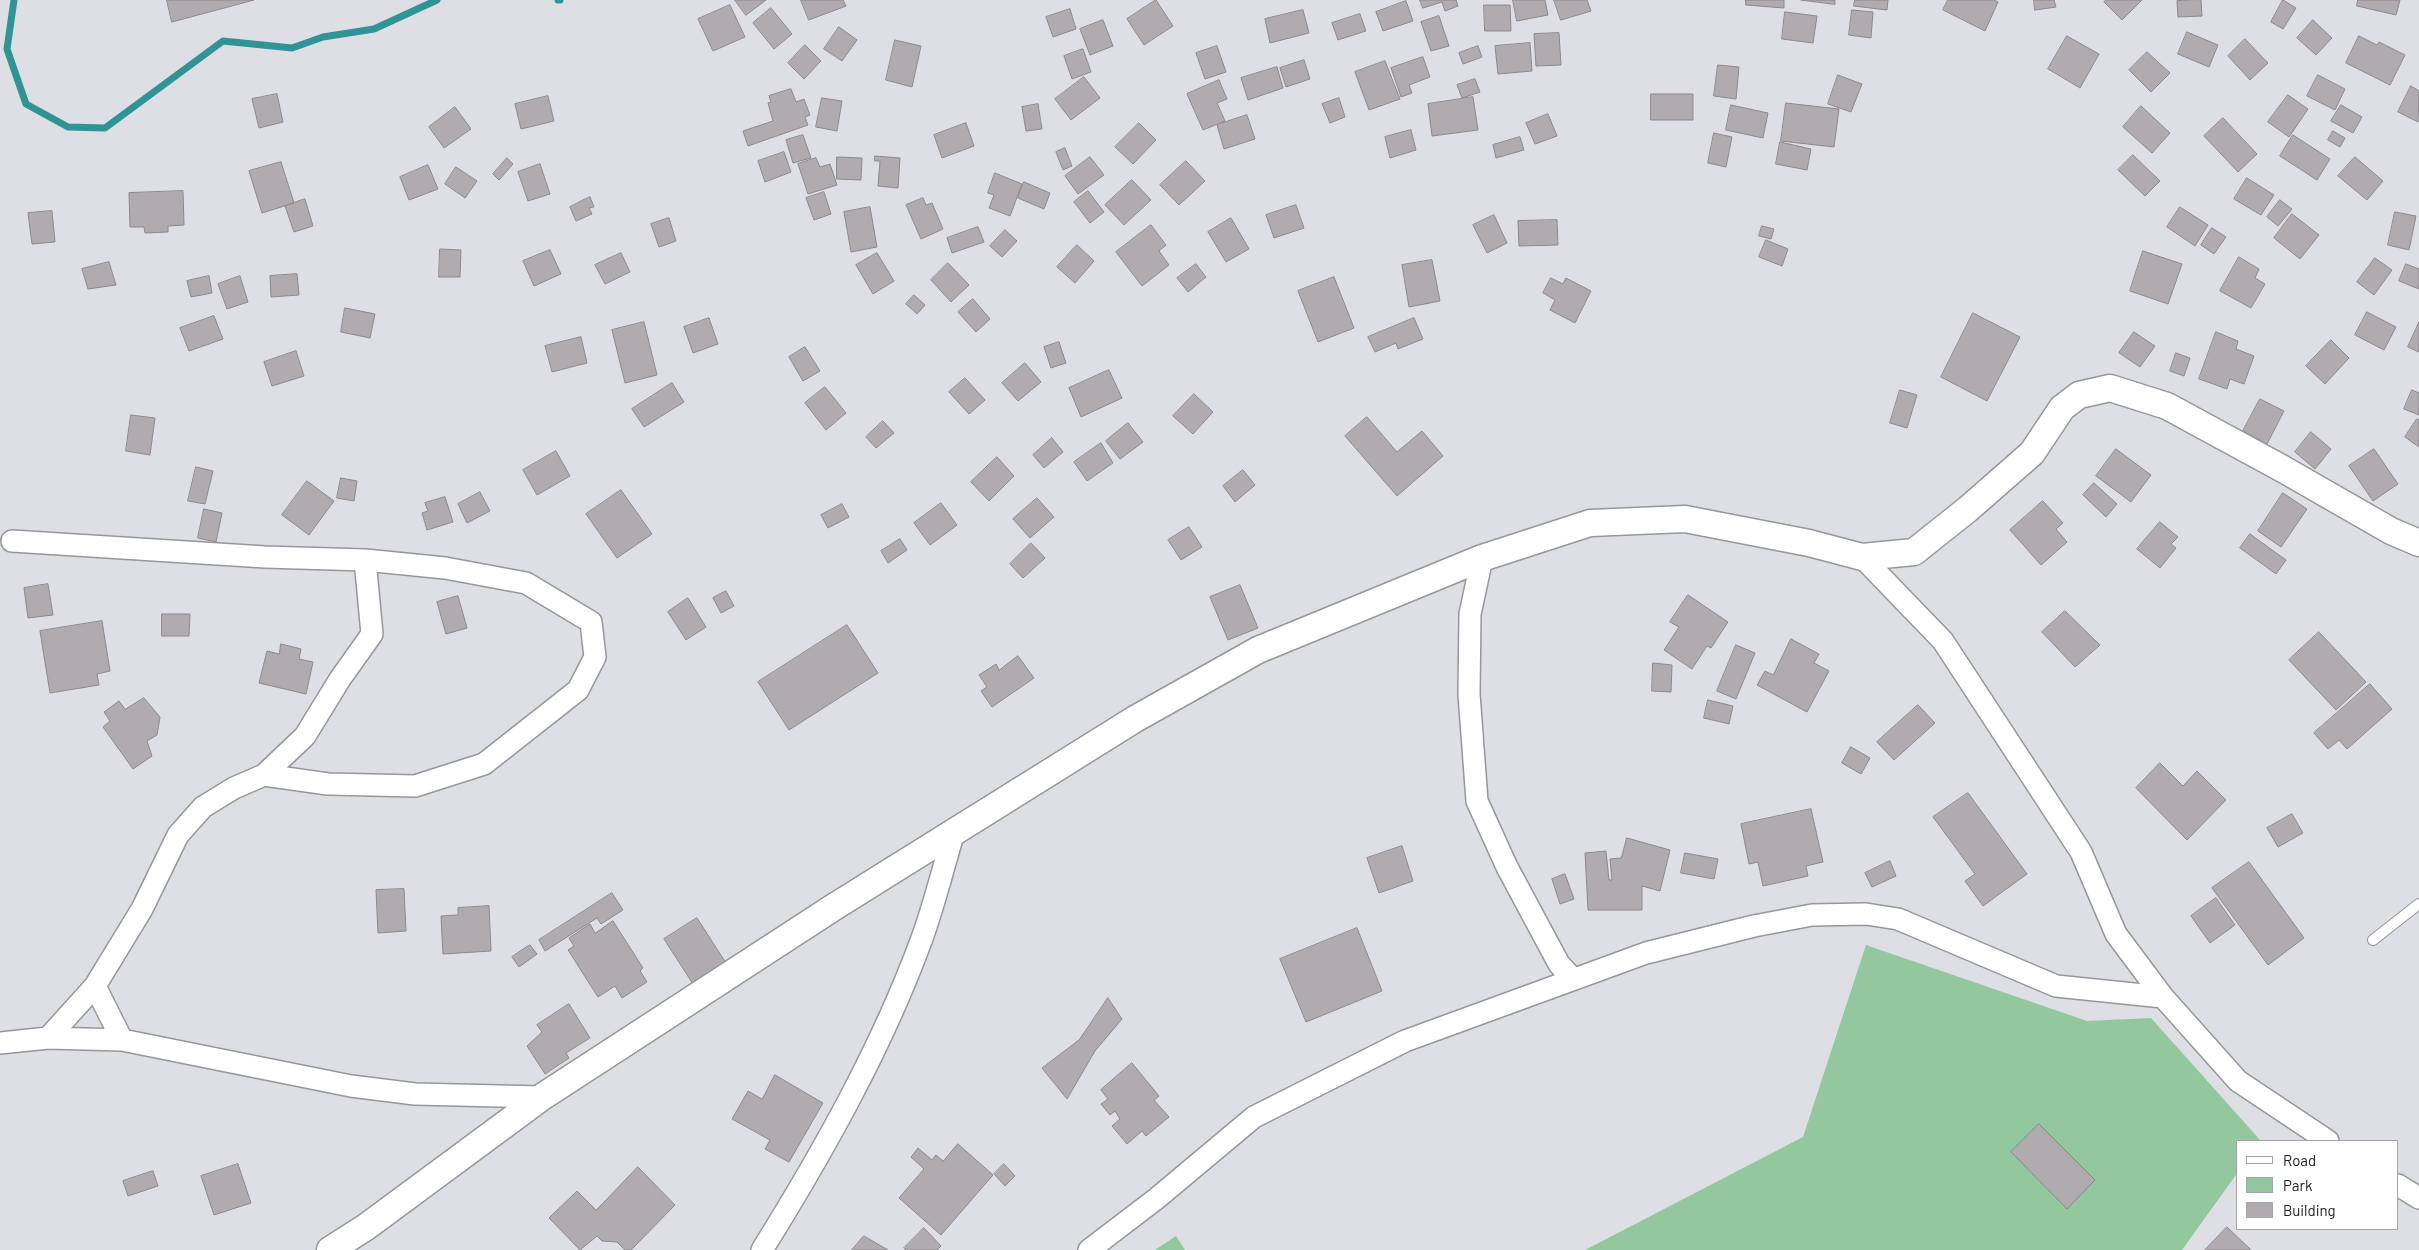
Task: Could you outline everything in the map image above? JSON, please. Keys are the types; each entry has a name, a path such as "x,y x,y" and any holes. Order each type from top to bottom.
{"street":[{"path":"330,1250 366,1227 542,1097 834,907 1136,719 1258,650 1482,558 1590,523 1685,519 1809,543 1862,557 1914,552 1968,509 2032,453 2062,408 2078,395 2110,388 2166,406 2283,469 2391,531 2419,543"},
{"path":"12,541 265,557 365,560 445,568 526,582 591,622 595,657 578,690 484,764 415,786 328,784 264,775"},
{"path":"1862,557 1943,642 2081,852 2116,934 2163,997 2238,1081 2326,1140"},
{"path":"1482,558 1470,614 1469,694 1477,801 1507,867 1559,964 1574,979"},
{"path":"48,1038 95,986 142,909 178,835 203,807 234,788 264,775 305,736 340,679 372,634 365,560"},
{"path":"762,1250 802,1186 877,1045 921,940 954,832"},
{"path":"1089,1250 1156,1200 1254,1117 1405,1041 1646,954 1754,926 1812,915 1866,914 1898,919 2056,986 2163,997"},
{"path":"95,986 122,1040"},
{"path":"0,1043 48,1038 122,1040 351,1086 415,1094 542,1097"},
{"path":"2399,1186 2419,1198"}],"lane":[{"path":"2373,940 2419,904"}],"green space":[{"path":"1866,945 2087,1021 2151,1018 2260,1140 2236,1140 2236,1175 2182,1250 1585,1250 1803,1137"},
{"path":"1176,1236 1185,1250 1155,1250"}],"building":[{"path":"167,0 254,0 172,22"},
{"path":"735,0 766,0 746,15"},
{"path":"801,0 843,0 846,6 809,20"},
{"path":"1156,0 1173,26 1144,45 1127,19"},
{"path":"1420,0 1456,0 1458,6 1445,11 1442,2 1423,8"},
{"path":"1513,0 1545,0 1548,15 1517,21"},
{"path":"1554,0 1587,0 1591,11 1561,20"},
{"path":"1746,0 1784,0 1784,8 1746,5"},
{"path":"1801,0 1835,0 1835,4"},
{"path":"1855,0 1888,0 1887,10 1854,6"},
{"path":"1948,0 1994,0 1998,2 1985,31 1943,10"},
{"path":"2034,0 2054,0 2056,7 2035,10"},
{"path":"2107,0 2142,0 2122,20 2104,2"},
{"path":"2201,0 2202,16 2178,17 2177,1"},
{"path":"2283,0 2296,8 2283,29 2271,22"},
{"path":"2358,0 2400,0 2396,15 2357,6"},
{"path":"1406,1 1413,21 1383,31 1376,12"},
{"path":"730,5 745,37 713,51 698,19"},
{"path":"1484,5 1510,5 1511,31 1485,31"},
{"path":"771,8 792,34 774,49 753,23"},
{"path":"1070,9 1076,29 1053,37 1046,17"},
{"path":"1303,10 1309,33 1270,43 1265,19"},
{"path":"1852,10 1873,12 1871,38 1849,35"},
{"path":"1785,12 1817,16 1813,43 1782,39"},
{"path":"1360,14 1366,31 1338,40 1332,23"},
{"path":"1439,16 1449,46 1431,51 1421,22"},
{"path":"1103,20 1113,46 1090,55 1080,29"},
{"path":"2313,20 2332,38 2316,55 2297,38"},
{"path":"839,27 857,40 842,61 824,49"},
{"path":"2187,32 2218,45 2209,67 2178,54"},
{"path":"1559,33 1561,65 1536,66 1534,34"},
{"path":"2067,36 2099,54 2080,88 2048,69"},
{"path":"2359,36 2377,45 2379,42 2405,55 2390,85 2346,63"},
{"path":"2245,39 2268,63 2250,80 2228,56"},
{"path":"895,40 921,46 912,87 886,80"},
{"path":"1530,43 1532,71 1498,74 1495,46"},
{"path":"805,45 821,61 804,79 788,63"},
{"path":"1217,46 1226,72 1205,79 1196,53"},
{"path":"1478,46 1482,57 1463,64 1459,53"},
{"path":"1083,49 1091,72 1072,79 1064,56"},
{"path":"2147,52 2170,73 2151,92 2129,70"},
{"path":"1423,57 1430,77 1409,85 1412,93 1401,97 1391,68"},
{"path":"1304,60 1310,79 1286,87 1280,68"},
{"path":"1385,61 1400,99 1369,110 1355,72"},
{"path":"1718,65 1739,67 1736,99 1714,96"},
{"path":"1277,67 1283,88 1248,100 1241,78"},
{"path":"1838,75 1862,84 1851,112 1828,104"},
{"path":"2318,75 2345,89 2335,110 2307,96"},
{"path":"1084,77 1100,98 1071,120 1055,99"},
{"path":"1475,79 1480,92 1462,98 1457,85"},
{"path":"1219,80 1227,99 1217,103 1225,121 1203,130 1187,94"},
{"path":"2411,86 2419,91 2418,122 2398,112"},
{"path":"791,89 796,102 804,99 810,115 805,117 808,125 748,146 743,131 773,121 768,103 771,102 769,96"},
{"path":"277,94 283,122 259,128 252,99"},
{"path":"1651,94 1693,94 1693,120 1651,120"},
{"path":"2288,95 2308,109 2289,137 2268,122"},
{"path":"548,96 554,121 521,129 515,104"},
{"path":"1473,97 1478,130 1432,136 1428,104"},
{"path":"822,98 842,101 837,131 816,127"},
{"path":"1339,98 1345,117 1330,123 1322,104"},
{"path":"1786,103 1839,109 1834,147 1781,141"},
{"path":"1038,104 1042,129 1026,131 1022,107"},
{"path":"1731,105 1768,113 1763,138 1726,130"},
{"path":"2341,105 2362,117 2353,133 2331,121"},
{"path":"2141,106 2170,133 2152,153 2123,127"},
{"path":"455,107 471,129 444,148 429,127"},
{"path":"1548,114 1557,136 1535,144 1526,123"},
{"path":"1247,115 1255,139 1224,149 1217,125"},
{"path":"2223,118 2257,154 2238,172 2204,136"},
{"path":"966,123 974,146 942,158 934,135"},
{"path":"1139,123 1156,140 1133,164 1115,147"},
{"path":"1411,130 1416,150 1390,158 1385,137"},
{"path":"2333,131 2345,138 2340,147 2328,140"},
{"path":"1714,133 1732,137 1726,167 1708,163"},
{"path":"803,135 811,158 793,163 786,140"},
{"path":"2293,135 2330,159 2317,180 2280,156"},
{"path":"1520,137 1524,150 1496,158 1493,145"},
{"path":"1780,142 1811,149 1807,170 1776,164"},
{"path":"1065,148 1072,166 1063,170 1056,152"},
{"path":"784,152 791,172 765,182 758,161"},
{"path":"2133,155 2160,181 2145,196 2118,170"},
{"path":"875,156 900,158 898,188 878,186 880,161 875,161"},
{"path":"837,157 862,158 861,180 837,179"},
{"path":"1090,157 1104,175 1078,194 1065,176"},
{"path":"2355,157 2383,181 2367,200 2338,176"},
{"path":"507,158 513,164 499,180 493,174"},
{"path":"816,158 820,167 830,164 837,185 808,194 798,164"},
{"path":"1186,161 1205,181 1179,205 1160,185"},
{"path":"281,162 294,203 262,213 249,171"},
{"path":"540,164 550,194 528,201 518,172"},
{"path":"428,165 438,189 409,200 400,177"},
{"path":"456,167 477,181 465,198 445,184"},
{"path":"995,173 1022,184 1010,216 989,208 994,195 988,193"},
{"path":"2247,178 2274,195 2261,215 2234,199"},
{"path":"1132,180 1151,200 1124,225 1105,205"},
{"path":"1024,182 1050,193 1044,209 1018,198"},
{"path":"183,191 184,225 168,226 168,232 145,233 144,227 130,227 129,193"},
{"path":"1088,191 1104,212 1090,223 1074,202"},
{"path":"824,192 831,214 814,220 806,198"},
{"path":"590,197 594,207 589,208 592,214 576,221 570,207"},
{"path":"923,198 926,205 932,203 943,229 921,239 906,205"},
{"path":"305,199 313,226 294,232 285,206"},
{"path":"2280,200 2292,209 2278,226 2267,217"},
{"path":"1296,205 1304,228 1274,238 1266,215"},
{"path":"870,207 877,247 851,252 844,212"},
{"path":"2180,207 2208,225 2195,246 2167,227"},
{"path":"52,211 55,242 32,244 28,213"},
{"path":"2395,212 2416,216 2409,250 2388,245"},
{"path":"2292,214 2319,235 2300,259 2274,238"},
{"path":"1494,215 1507,243 1487,253 1473,225"},
{"path":"669,218 676,241 659,247 651,224"},
{"path":"1231,218 1249,249 1226,262 1208,232"},
{"path":"1557,220 1558,245 1519,246 1518,221"},
{"path":"1151,225 1166,245 1159,251 1169,265 1142,286 1116,252"},
{"path":"1762,226 1774,229 1771,239 1759,236"},
{"path":"978,227 984,242 952,253 947,238"},
{"path":"2212,228 2226,237 2214,254 2201,245"},
{"path":"1005,230 1017,241 1002,257 990,246"},
{"path":"1766,240 1788,249 1782,266 1759,257"},
{"path":"1077,245 1094,261 1075,283 1057,267"},
{"path":"440,249 461,250 460,277 439,277"},
{"path":"550,250 561,274 534,286 523,261"},
{"path":"2143,251 2182,264 2168,304 2130,291"},
{"path":"621,253 630,272 605,284 595,265"},
{"path":"877,253 894,281 873,294 856,265"},
{"path":"2239,257 2259,269 2255,278 2265,284 2251,308 2220,291"},
{"path":"2375,258 2392,270 2374,295 2357,282"},
{"path":"1432,260 1440,301 1409,307 1402,265"},
{"path":"109,262 116,285 88,289 82,269"},
{"path":"948,263 969,285 951,302 931,280"},
{"path":"1196,264 1206,277 1188,292 1177,278"},
{"path":"2406,264 2419,269 2419,289 2399,281"},
{"path":"297,274 299,295 271,297 270,276"},
{"path":"209,276 212,293 191,297 187,281"},
{"path":"240,276 248,302 227,309 218,284"},
{"path":"1334,277 1354,328 1318,342 1298,291"},
{"path":"1551,278 1563,284 1566,278 1591,291 1575,323 1550,310 1555,300 1543,293"},
{"path":"914,295 925,305 917,314 906,304"},
{"path":"973,299 990,319 976,332 958,312"},
{"path":"345,308 375,314 370,338 341,332"},
{"path":"2367,312 2396,327 2384,350 2355,335"},
{"path":"1973,313 2020,337 1987,401 1941,377"},
{"path":"214,316 223,339 189,351 180,328"},
{"path":"709,318 718,344 693,353 684,327"},
{"path":"1414,318 1423,339 1398,349 1396,343 1375,352 1368,337"},
{"path":"644,322 657,375 625,383 612,330"},
{"path":"2419,322 2419,352 2408,347"},
{"path":"2134,332 2155,346 2140,367 2119,353"},
{"path":"2216,332 2238,341 2236,349 2254,356 2244,384 2230,379 2227,389 2199,379"},
{"path":"581,337 587,363 552,372 545,346"},
{"path":"2331,340 2349,358 2325,384 2306,366"},
{"path":"1059,342 1066,363 1051,368 1044,347"},
{"path":"805,347 820,371 803,381 789,357"},
{"path":"296,351 304,376 272,386 264,362"},
{"path":"2176,353 2190,358 2184,376 2170,371"},
{"path":"1025,363 1041,382 1018,401 1002,383"},
{"path":"1109,370 1122,398 1081,417 1069,388"},
{"path":"965,378 985,400 969,414 949,392"},
{"path":"672,383 684,402 644,427 632,409"},
{"path":"825,387 846,413 826,430 805,403"},
{"path":"1900,390 1917,395 1907,428 1890,423"},
{"path":"2412,390 2419,393 2419,415 2404,409"},
{"path":"1194,394 1213,412 1193,434 1173,416"},
{"path":"2260,399 2284,411 2267,444 2243,431"},
{"path":"131,415 155,418 150,455 126,451"},
{"path":"1367,417 1397,452 1422,431 1443,456 1397,496 1345,436"},
{"path":"2417,419 2419,420 2419,447 2405,437"},
{"path":"883,421 894,433 876,448 866,437"},
{"path":"1128,423 1143,442 1120,459 1106,441"},
{"path":"2311,432 2331,449 2315,469 2295,452"},
{"path":"1052,438 1063,452 1044,468 1033,455"},
{"path":"1101,443 1113,463 1087,481 1074,462"},
{"path":"2116,449 2151,475 2131,502 2096,476"},
{"path":"2374,449 2398,484 2373,501 2349,466"},
{"path":"556,451 570,476 537,495 523,470"},
{"path":"997,457 1014,476 989,501 971,482"},
{"path":"196,467 213,471 205,504 188,501"},
{"path":"1243,470 1255,485 1235,502 1223,486"},
{"path":"341,478 357,481 354,501 337,498"},
{"path":"307,481 334,501 309,535 282,515"},
{"path":"2094,483 2117,504 2106,517 2083,495"},
{"path":"621,490 652,534 617,558 586,514"},
{"path":"480,492 490,511 467,523 458,504"},
{"path":"2283,493 2307,509 2281,547 2258,531"},
{"path":"445,497 453,522 427,530 422,513 428,511 425,503"},
{"path":"1037,498 1054,517 1030,538 1013,519"},
{"path":"2043,501 2063,523 2056,529 2067,542 2041,565 2010,530"},
{"path":"941,503 957,525 930,545 914,523"},
{"path":"842,504 849,517 828,528 821,515"},
{"path":"204,509 222,513 216,542 198,538"},
{"path":"2160,522 2178,537 2171,544 2176,548 2160,568 2137,549"},
{"path":"1189,527 1202,547 1181,560 1168,540"},
{"path":"2250,534 2286,560 2276,574 2240,548"},
{"path":"900,539 907,550 888,563 881,551"},
{"path":"1031,543 1045,558 1023,578 1010,564"},
{"path":"48,584 53,615 28,618 24,588"},
{"path":"1240,585 1258,628 1228,640 1210,597"},
{"path":"726,591 734,606 721,613 713,598"},
{"path":"1688,595 1728,622 1711,648 1707,646 1692,669 1664,650 1679,627 1670,622"},
{"path":"458,596 467,628 446,634 437,602"},
{"path":"688,598 706,627 686,640 668,612"},
{"path":"2065,611 2100,645 2075,667 2042,632"},
{"path":"162,614 190,614 189,636 162,636"},
{"path":"102,621 110,671 97,674 99,685 50,693 40,631"},
{"path":"847,625 878,673 789,730 758,682"},
{"path":"2319,632 2366,682 2336,710 2289,660"},
{"path":"1791,639 1819,654 1814,663 1829,671 1807,712 1757,685 1765,671 1773,675"},
{"path":"281,644 301,649 299,659 313,662 306,694 259,683 267,651 279,654"},
{"path":"1736,645 1755,653 1736,699 1717,691"},
{"path":"1018,656 1034,678 992,707 981,691 987,687 979,675 996,664 999,670"},
{"path":"1653,663 1672,665 1671,692 1652,691"},
{"path":"2370,684 2392,709 2347,749 2339,740 2328,749 2314,733"},
{"path":"144,698 160,717 157,735 147,741 152,756 133,769 103,727 110,721 104,712 119,701 125,709"},
{"path":"1708,700 1733,706 1729,724 1704,718"},
{"path":"1918,705 1935,723 1894,760 1877,742"},
{"path":"1851,747 1870,758 1861,774 1842,763"},
{"path":"2160,763 2183,786 2197,771 2226,800 2187,840 2136,788"},
{"path":"1968,793 2027,874 1983,906 1965,881 1975,874 1933,817"},
{"path":"1811,809 1823,862 1806,866 1808,876 1763,886 1758,862 1749,864 1741,824"},
{"path":"2292,814 2303,833 2278,847 2267,828"},
{"path":"1627,838 1670,850 1660,891 1642,886 1642,910 1588,910 1585,853 1606,851 1609,880 1612,880 1610,859 1621,858"},
{"path":"1402,846 1413,881 1379,893 1367,858"},
{"path":"1685,853 1718,859 1714,879 1681,873"},
{"path":"1890,861 1896,876 1872,887 1865,873"},
{"path":"2249,862 2304,938 2268,965 2212,888"},
{"path":"1565,874 1574,899 1560,904 1552,879"},
{"path":"404,889 406,931 378,933 376,890"},
{"path":"612,893 623,910 601,924 597,918 545,951 539,940"},
{"path":"2216,898 2235,925 2210,943 2191,916"},
{"path":"489,906 491,951 443,954 441,916 458,915 458,908"},
{"path":"697,918 726,963 693,984 664,939"},
{"path":"613,921 643,968 640,971 647,982 622,998 615,986 598,997 568,950 574,946 569,938 590,924 595,933"},
{"path":"1357,928 1382,991 1306,1022 1280,959"},
{"path":"530,945 537,954 519,967 512,957"},
{"path":"1108,998 1122,1019 1095,1051 1067,1099 1042,1068 1079,1040"},
{"path":"569,1004 590,1038 566,1053 569,1058 545,1074 527,1046 542,1032 537,1025"},
{"path":"1132,1063 1159,1096 1154,1100 1169,1117 1146,1136 1142,1131 1127,1144 1112,1126 1120,1119 1115,1111 1110,1115 1101,1104 1108,1099 1101,1090"},
{"path":"775,1075 823,1103 789,1162 765,1149 770,1140 732,1119 748,1091 762,1099"},
{"path":"2039,1124 2095,1180 2067,1209 2011,1152"},
{"path":"958,1144 993,1175 941,1235 899,1198 924,1169 911,1157 918,1148 932,1160 936,1155 943,1161"},
{"path":"238,1164 251,1203 214,1215 201,1176"},
{"path":"1004,1164 1015,1176 1005,1186 994,1174"},
{"path":"638,1167 675,1205 631,1250 625,1250 617,1242 602,1241 597,1236 580,1250 549,1218 577,1191 596,1210"},
{"path":"153,1171 158,1186 128,1196 123,1181"},
{"path":"2227,1227 2251,1250 2205,1250"},
{"path":"924,1228 941,1246 937,1250 906,1250 904,1248"},
{"path":"864,1236 888,1250 852,1250"}],"waterway":[{"path":"14,0 7,49 26,104 68,127 105,128 223,41 292,48 323,37 374,29 437,0"}]}
